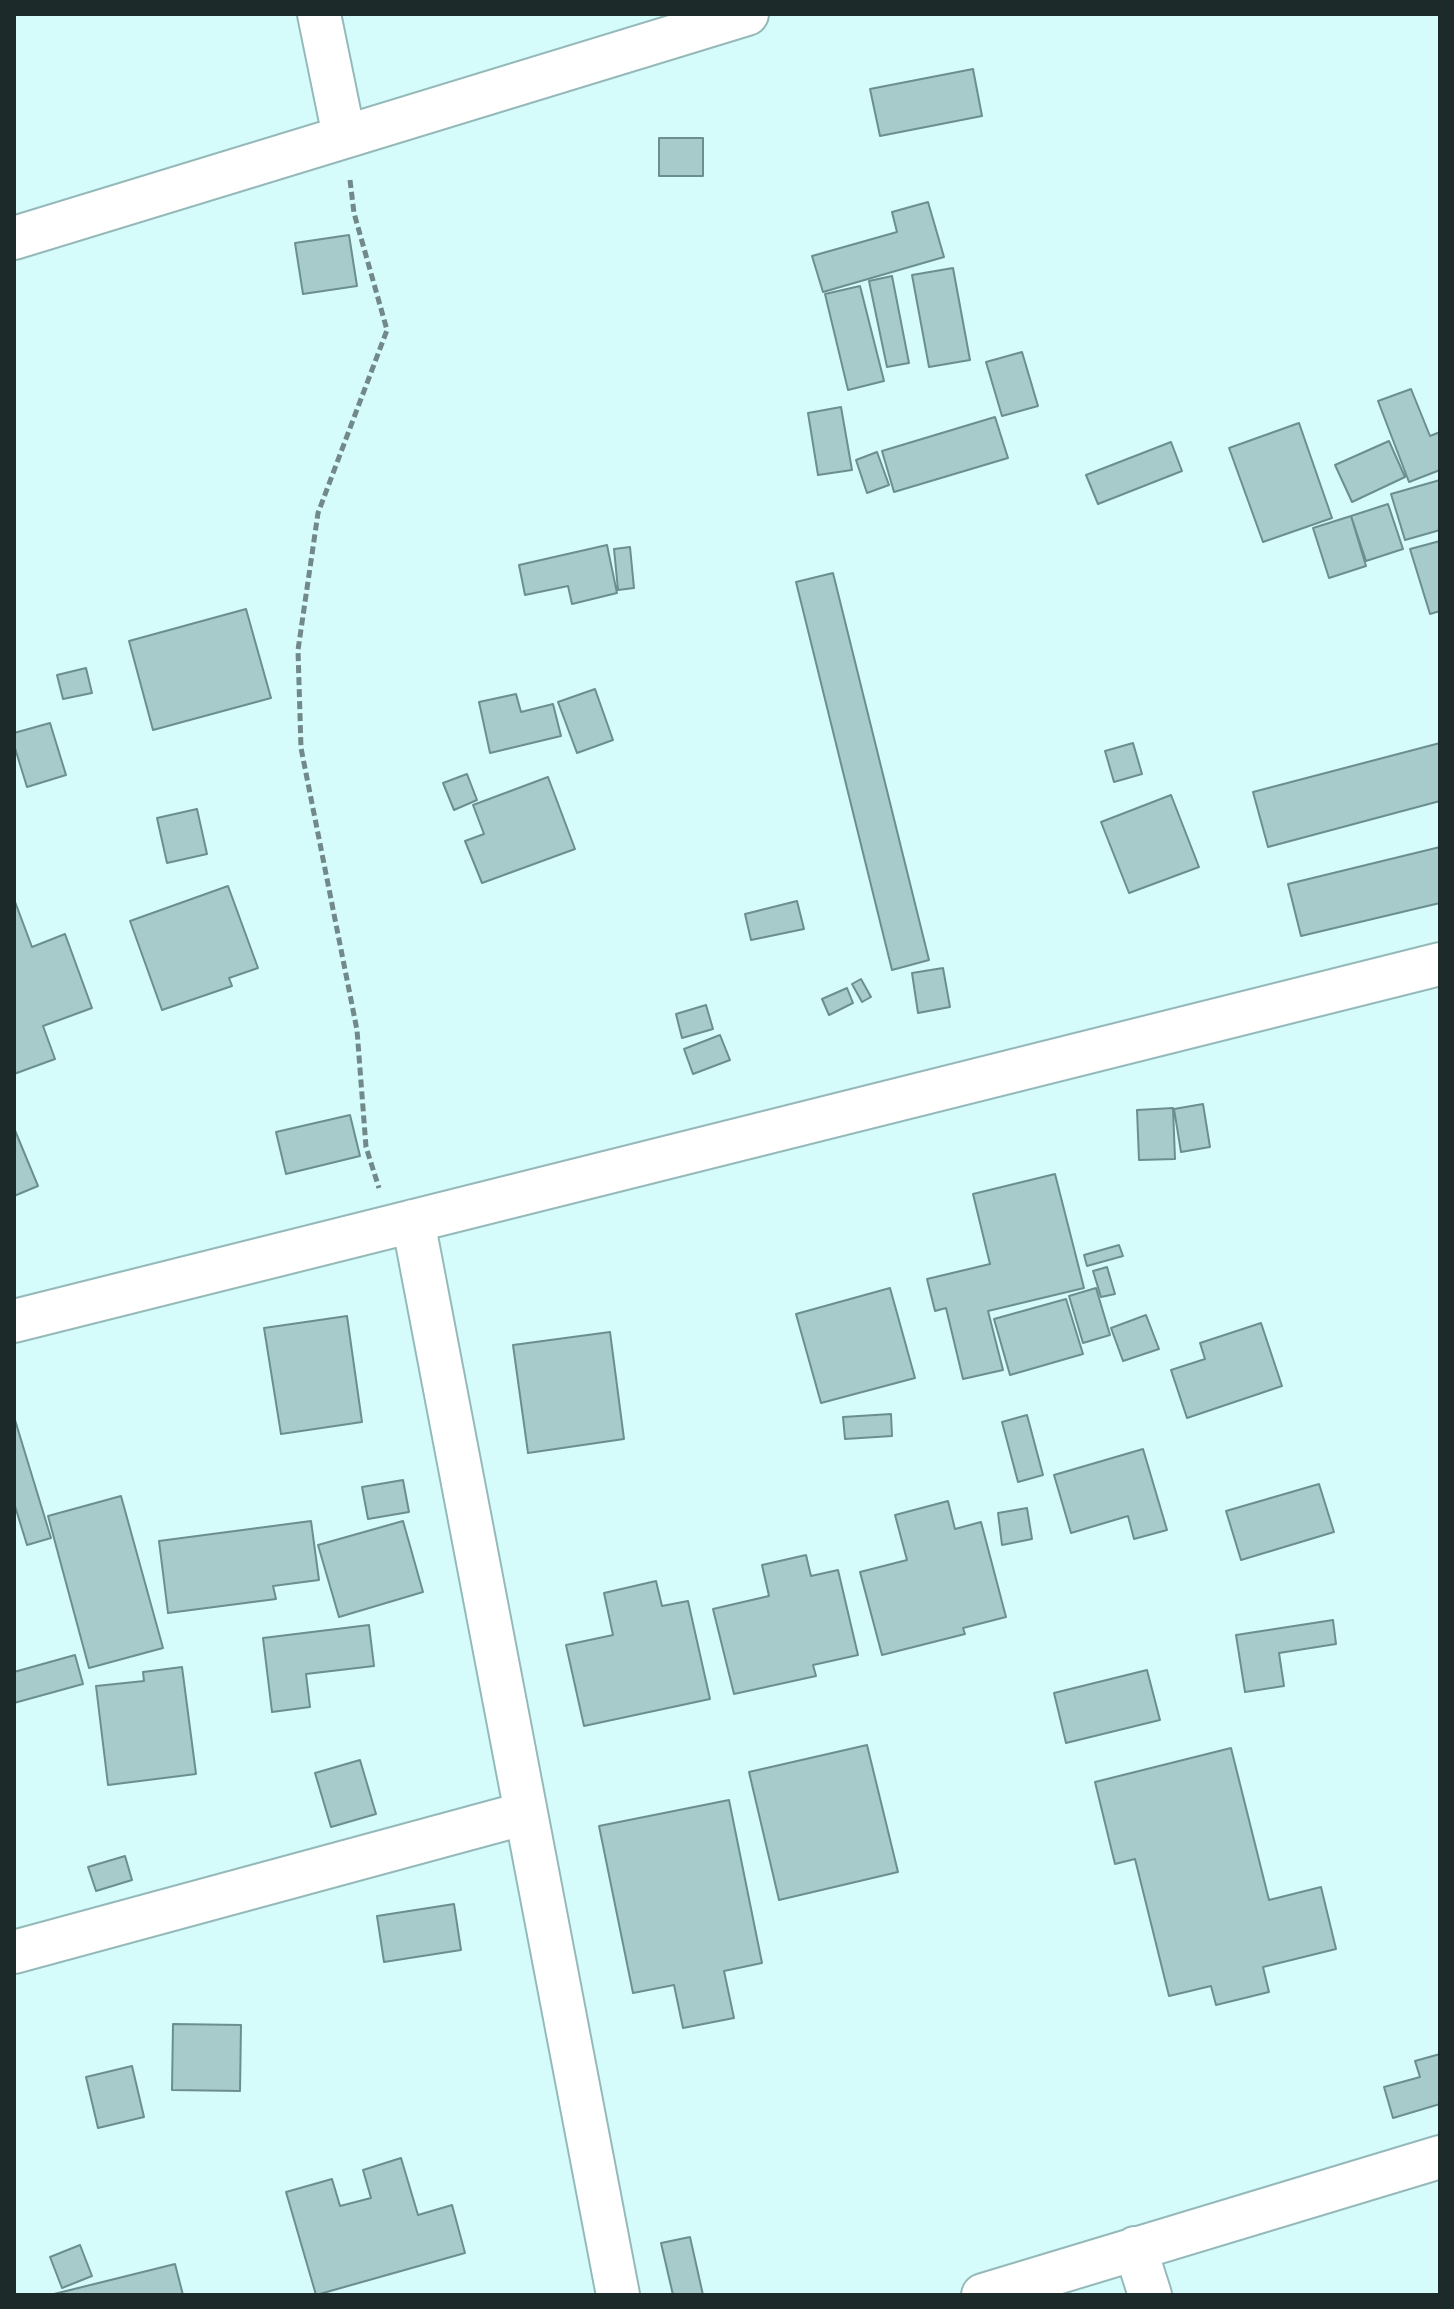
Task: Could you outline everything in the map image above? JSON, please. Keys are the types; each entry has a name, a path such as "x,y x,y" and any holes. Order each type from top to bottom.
{"street":[{"path":"319,14 344,136"},
{"path":"14,238 747,14"},
{"path":"14,1321 1440,964"},
{"path":"413,1221 618,2295"},
{"path":"14,1952 526,1813"},
{"path":"983,2295 1440,2157"},
{"path":"1135,2248 1150,2295"}],"path":[{"path":"344,136 354,213 387,330 318,513 298,650 301,748 357,1030 366,1147 379,1189 413,1221"}],"building":[{"path":"973,69 982,116 880,136 870,89"},
{"path":"659,138 703,138 703,176 659,176"},
{"path":"928,202 944,257 823,292 812,256 897,232 892,212"},
{"path":"349,235 357,286 303,294 295,243"},
{"path":"953,268 970,360 929,367 912,275"},
{"path":"892,276 909,363 887,367 869,281"},
{"path":"860,286 884,381 848,390 825,294"},
{"path":"1022,352 1038,406 1002,416 986,362"},
{"path":"1411,389 1430,436 1440,432 1440,470 1409,482 1378,401"},
{"path":"841,407 852,470 818,475 808,413"},
{"path":"995,417 1008,458 894,492 882,451"},
{"path":"1299,423 1332,518 1263,542 1229,448"},
{"path":"1389,441 1405,477 1352,502 1335,465"},
{"path":"1171,442 1182,471 1098,504 1086,475"},
{"path":"877,452 889,485 867,493 856,460"},
{"path":"1440,480 1440,530 1405,540 1391,494"},
{"path":"1388,504 1403,549 1366,561 1351,516"},
{"path":"1351,516 1366,566 1329,578 1313,528"},
{"path":"1440,541 1440,611 1430,614 1410,549"},
{"path":"607,545 617,593 572,604 568,586 525,595 519,565"},
{"path":"630,547 634,588 618,590 614,549"},
{"path":"833,573 929,960 892,970 796,582"},
{"path":"246,609 271,698 153,730 129,641"},
{"path":"86,668 92,693 63,699 57,675"},
{"path":"595,689 613,740 577,753 558,702"},
{"path":"516,694 521,712 553,704 561,736 490,753 479,702"},
{"path":"50,723 66,775 27,787 14,745 14,733"},
{"path":"1133,743 1142,774 1114,782 1105,751"},
{"path":"1440,743 1440,801 1268,847 1253,792"},
{"path":"467,774 477,800 454,810 443,783"},
{"path":"548,777 575,849 482,883 465,841 484,834 473,805"},
{"path":"1171,795 1199,867 1129,893 1101,822"},
{"path":"197,809 207,854 167,863 157,818"},
{"path":"1440,847 1440,903 1301,936 1288,884"},
{"path":"228,886 258,968 229,978 232,986 162,1010 130,921"},
{"path":"14,899 32,947 65,934 92,1008 43,1026 55,1059 14,1074"},
{"path":"797,901 804,929 751,940 745,914"},
{"path":"943,968 950,1007 918,1013 912,973"},
{"path":"861,979 871,997 862,1002 852,984"},
{"path":"847,988 853,1003 829,1015 822,999"},
{"path":"706,1005 713,1029 682,1038 676,1014"},
{"path":"720,1035 730,1060 693,1074 684,1049"},
{"path":"1203,1104 1210,1147 1181,1152 1174,1109"},
{"path":"1173,1108 1175,1159 1139,1160 1137,1110"},
{"path":"350,1115 360,1156 286,1174 276,1132"},
{"path":"14,1128 38,1186 14,1196"},
{"path":"1055,1174 1084,1288 988,1311 1003,1370 963,1379 946,1308 935,1311 927,1279 990,1264 973,1194"},
{"path":"1119,1245 1123,1256 1087,1266 1084,1255"},
{"path":"1107,1267 1115,1294 1101,1297 1093,1271"},
{"path":"890,1288 915,1378 821,1403 796,1314"},
{"path":"1096,1288 1110,1335 1083,1343 1069,1296"},
{"path":"1066,1299 1083,1354 1010,1375 994,1319"},
{"path":"1146,1315 1159,1349 1123,1361 1111,1328"},
{"path":"347,1316 362,1422 281,1434 264,1328"},
{"path":"1261,1323 1282,1386 1187,1418 1171,1370 1205,1359 1200,1343"},
{"path":"610,1332 624,1439 528,1453 513,1345"},
{"path":"891,1414 892,1436 845,1439 843,1417"},
{"path":"1027,1415 1043,1475 1018,1482 1002,1422"},
{"path":"15,1420 51,1538 27,1545 14,1503"},
{"path":"1143,1449 1167,1530 1134,1539 1128,1516 1071,1533 1054,1475"},
{"path":"403,1480 409,1512 368,1519 362,1487"},
{"path":"1319,1484 1334,1532 1241,1560 1226,1511"},
{"path":"121,1496 163,1648 89,1668 48,1516"},
{"path":"948,1501 955,1529 981,1522 1006,1617 963,1628 965,1634 882,1655 860,1572 907,1560 895,1515"},
{"path":"1027,1508 1032,1539 1002,1545 998,1513"},
{"path":"311,1521 319,1580 273,1586 276,1599 168,1613 159,1541"},
{"path":"403,1521 423,1592 339,1617 318,1545"},
{"path":"806,1555 811,1576 838,1570 858,1655 813,1665 816,1676 734,1694 713,1609 769,1596 762,1565"},
{"path":"656,1581 662,1606 688,1601 710,1699 584,1726 566,1645 613,1635 604,1593"},
{"path":"1333,1620 1336,1644 1279,1653 1284,1686 1245,1692 1236,1635"},
{"path":"369,1625 374,1666 306,1674 310,1707 272,1712 263,1638"},
{"path":"75,1655 83,1684 14,1703 14,1672"},
{"path":"182,1667 196,1774 108,1785 96,1686 144,1681 143,1672"},
{"path":"1147,1670 1160,1720 1066,1743 1054,1693"},
{"path":"867,1745 898,1872 779,1900 749,1772"},
{"path":"1231,1748 1269,1900 1321,1887 1336,1949 1263,1967 1269,1992 1216,2005 1211,1986 1169,1996 1135,1859 1115,1864 1095,1782"},
{"path":"360,1760 376,1814 331,1827 315,1773"},
{"path":"729,1800 762,1963 724,1971 734,2018 683,2028 674,1985 633,1993 599,1826"},
{"path":"125,1856 132,1880 96,1891 88,1867"},
{"path":"454,1904 461,1950 384,1962 377,1916"},
{"path":"173,2024 241,2025 240,2091 172,2090"},
{"path":"1440,2054 1440,2104 1393,2118 1384,2087 1420,2077 1415,2061"},
{"path":"132,2066 144,2117 98,2128 86,2077"},
{"path":"401,2158 418,2215 452,2205 465,2253 316,2295 286,2192 332,2179 340,2206 371,2198 363,2170"},
{"path":"690,2237 703,2295 673,2295 661,2243"},
{"path":"80,2245 92,2276 62,2288 50,2257"},
{"path":"175,2264 183,2295 50,2295"}]}
